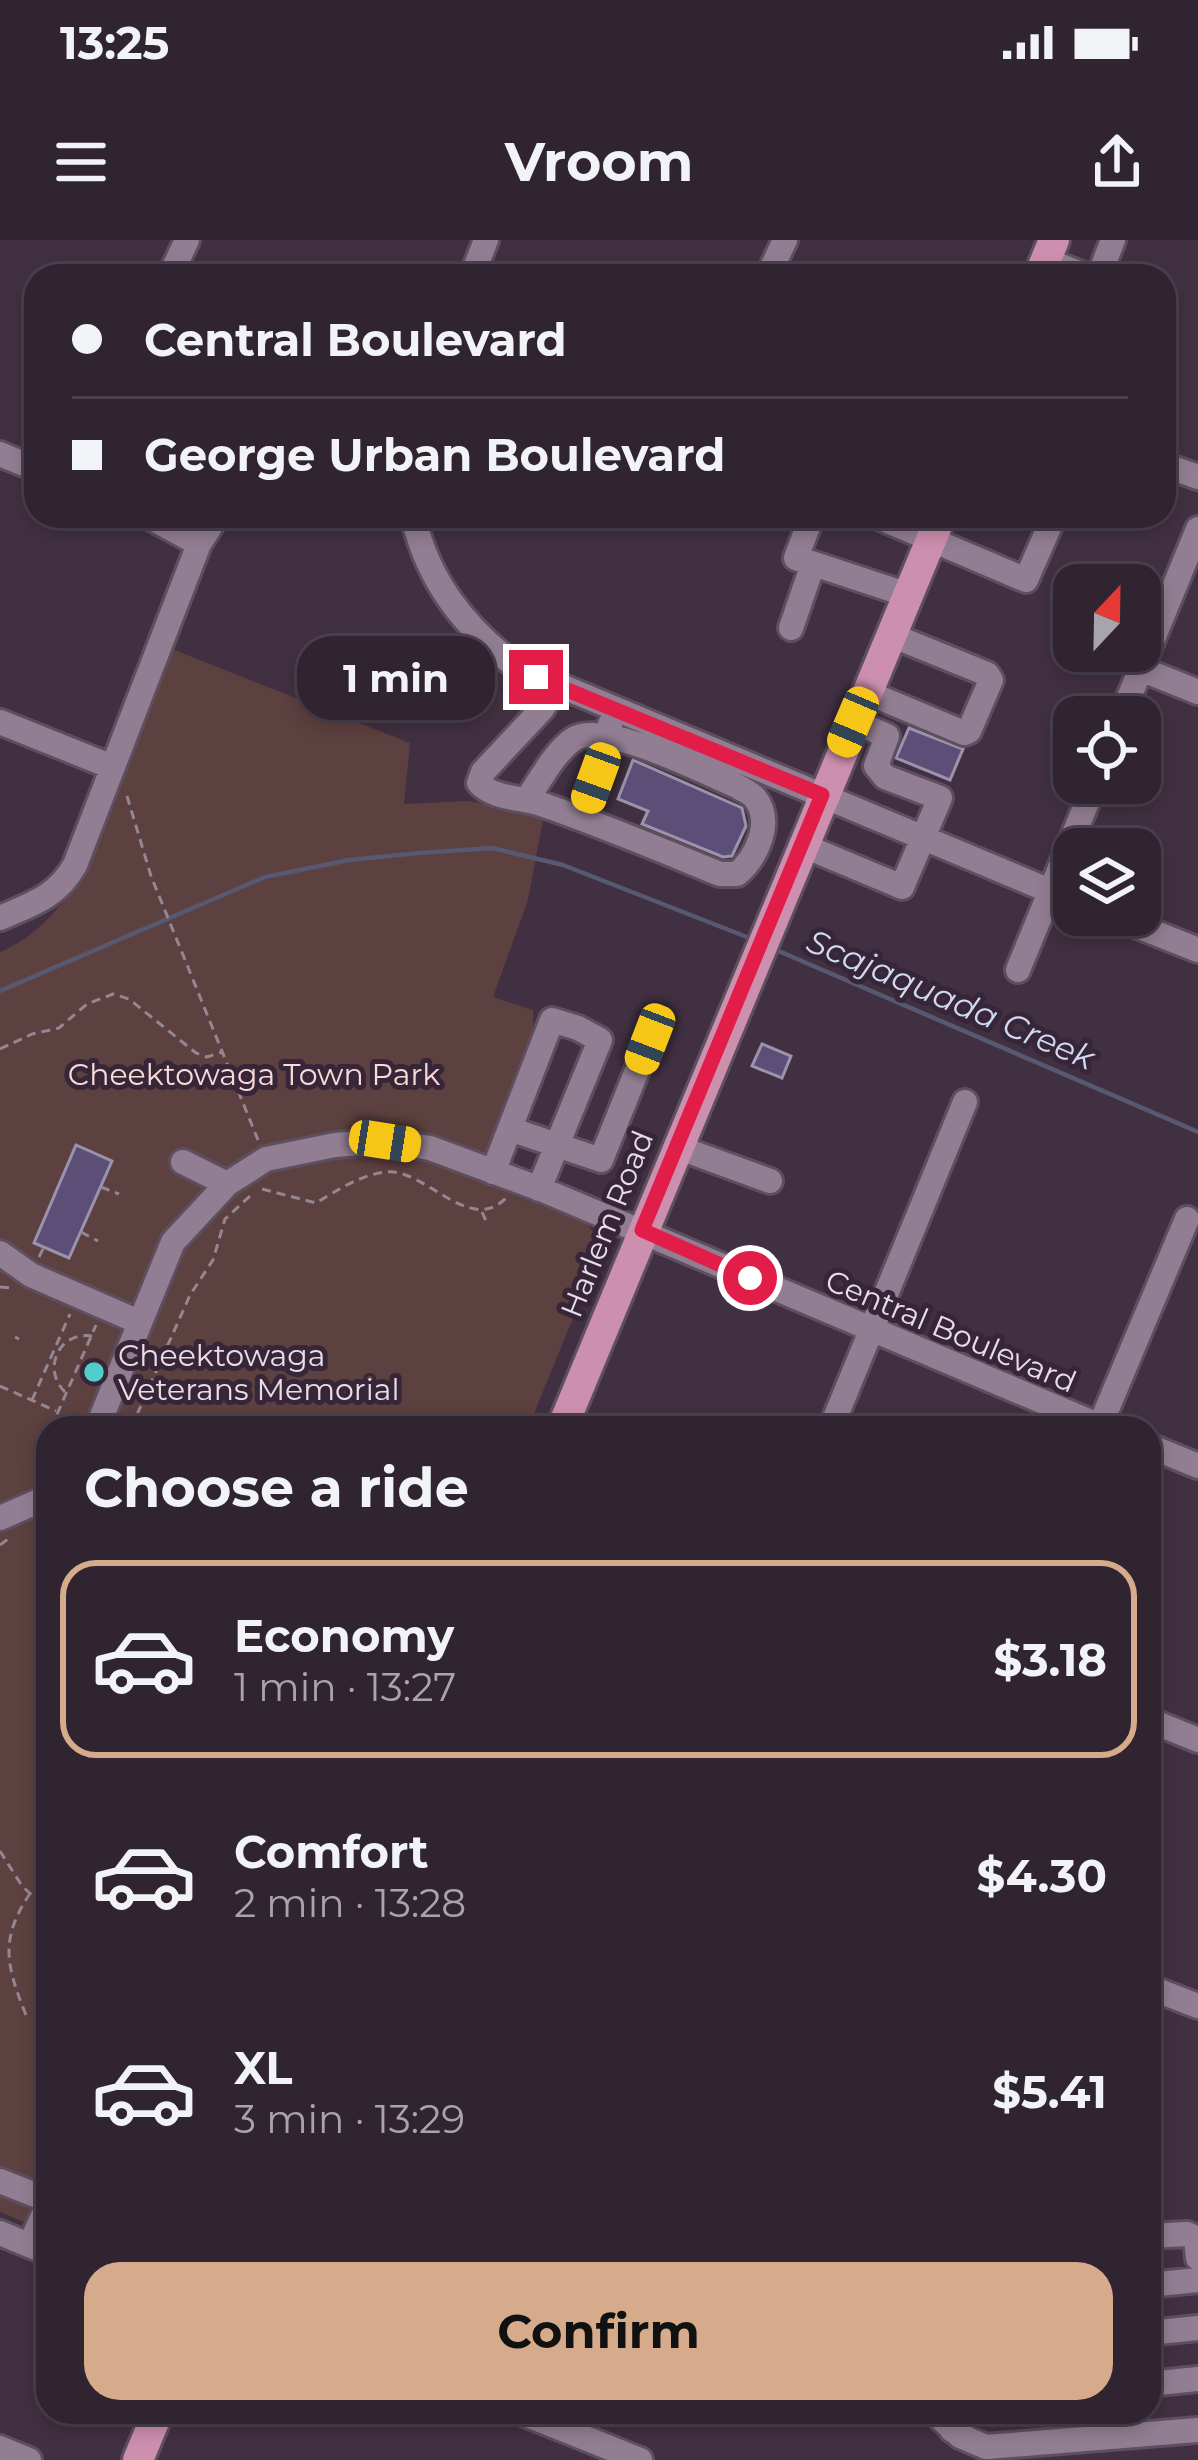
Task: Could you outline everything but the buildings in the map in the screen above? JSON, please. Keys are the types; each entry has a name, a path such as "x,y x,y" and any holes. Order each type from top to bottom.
{"main road":[{"name":"Harlem Road","path":"567,1416 936,528"},
{"path":"138,2460 153,2424"}],"street":[{"path":"170,528 200,544"},
{"path":"0,918 49,897 64,884 210,528"},
{"path":"417,528 429,569 467,624 518,668 1053,892"},
{"path":"807,528 796,558 908,595"},
{"path":"938,528 1026,580 1049,528"},
{"path":"1161,620 1198,529"},
{"path":"790,628 813,564"},
{"path":"866,692 964,733 969,731 991,680 987,674 891,635"},
{"path":"1148,672 1198,692"},
{"path":"526,800 574,739 587,734 611,738 718,778 755,798 762,818 758,845 750,863 737,874 720,874 581,818 486,791 479,783 484,772 542,710 555,686"},
{"path":"581,818 611,738 609,727 615,712"},
{"path":"0,722 112,767"},
{"path":"758,845 902,887 940,799 885,777 876,766 887,736 853,722"},
{"path":"1018,970 1053,911"},
{"path":"1161,935 1198,950"},
{"path":"552,1020 578,1028 600,1040 555,1145 516,1181 510,1129 552,1020"},
{"path":"510,1129 601,1160 650,1039"},
{"path":"836,1416 965,1102"},
{"name":"Central Boulevard","path":"103,1416 140,1322 140,1286 227,1184 266,1160 334,1144 385,1141 430,1148 642,1230 1075,1416"},
{"path":"677,1147 770,1181"},
{"path":"183,1162 227,1184"},
{"path":"1106,1416 1187,1219"},
{"path":"0,1252 31,1275 140,1322"},
{"path":"1161,1451 1198,1466"},
{"path":"0,1518 36,1502"},
{"path":"1161,1725 1198,1740"},
{"path":"1161,1992 1198,2006"},
{"path":"0,2181 36,2198"},
{"path":"0,2233 36,2248"},
{"path":"1161,2235 1196,2238 1198,2258"},
{"path":"1161,2284 1198,2280"},
{"path":"1161,2332 1198,2328"},
{"path":"1161,2383 1198,2379"},
{"path":"550,2424 640,2460"},
{"path":"948,2424 986,2447 1198,2430"},
{"path":"0,2448 29,2460"}],"path":[{"path":"112,767 266,1160"},
{"path":"0,1049 59,1028 86,1004 113,994 128,999 196,1053 207,1057 224,1051"},
{"path":"135,1416 190,1295 213,1260 225,1219 258,1188 316,1203 361,1179 388,1171 413,1175 469,1209 482,1210 499,1205 516,1181"},
{"path":"101,1186 119,1194"},
{"path":"482,1210 486,1221"},
{"path":"80,1232 98,1240"},
{"path":"32,1400 78,1295"},
{"path":"56,1416 104,1307"},
{"path":"66,1394 52,1370 59,1350 70,1338 92,1336"},
{"path":"4,1380 0,1387 58,1412"},
{"path":"0,1851 22,1886 36,1898"},
{"path":"26,2014 2,1957 11,1914 31,1892"}],"green space":[{"name":"Cheektowaga Town Park","path":"172,649 410,743 404,804 468,801 544,815 528,900 493,997 533,1010 533,1050 482,1183 586,1223 603,1245 533,1416 36,1416 36,2227 0,2212 0,952 46,921 82,877"}],"waterway":[{"name":"Scajaquada Creek","path":"0,991 265,877 349,860 419,853 492,848 563,865 752,939"},
{"name":"Scajaquada Creek","path":"774,949 1198,1132"}],"place":[{"name":"Cheektowaga Veterans Memorial","path":"94,1372"}],"route":[{"path":"536,677 822,795 642,1230 750,1278"}]}
